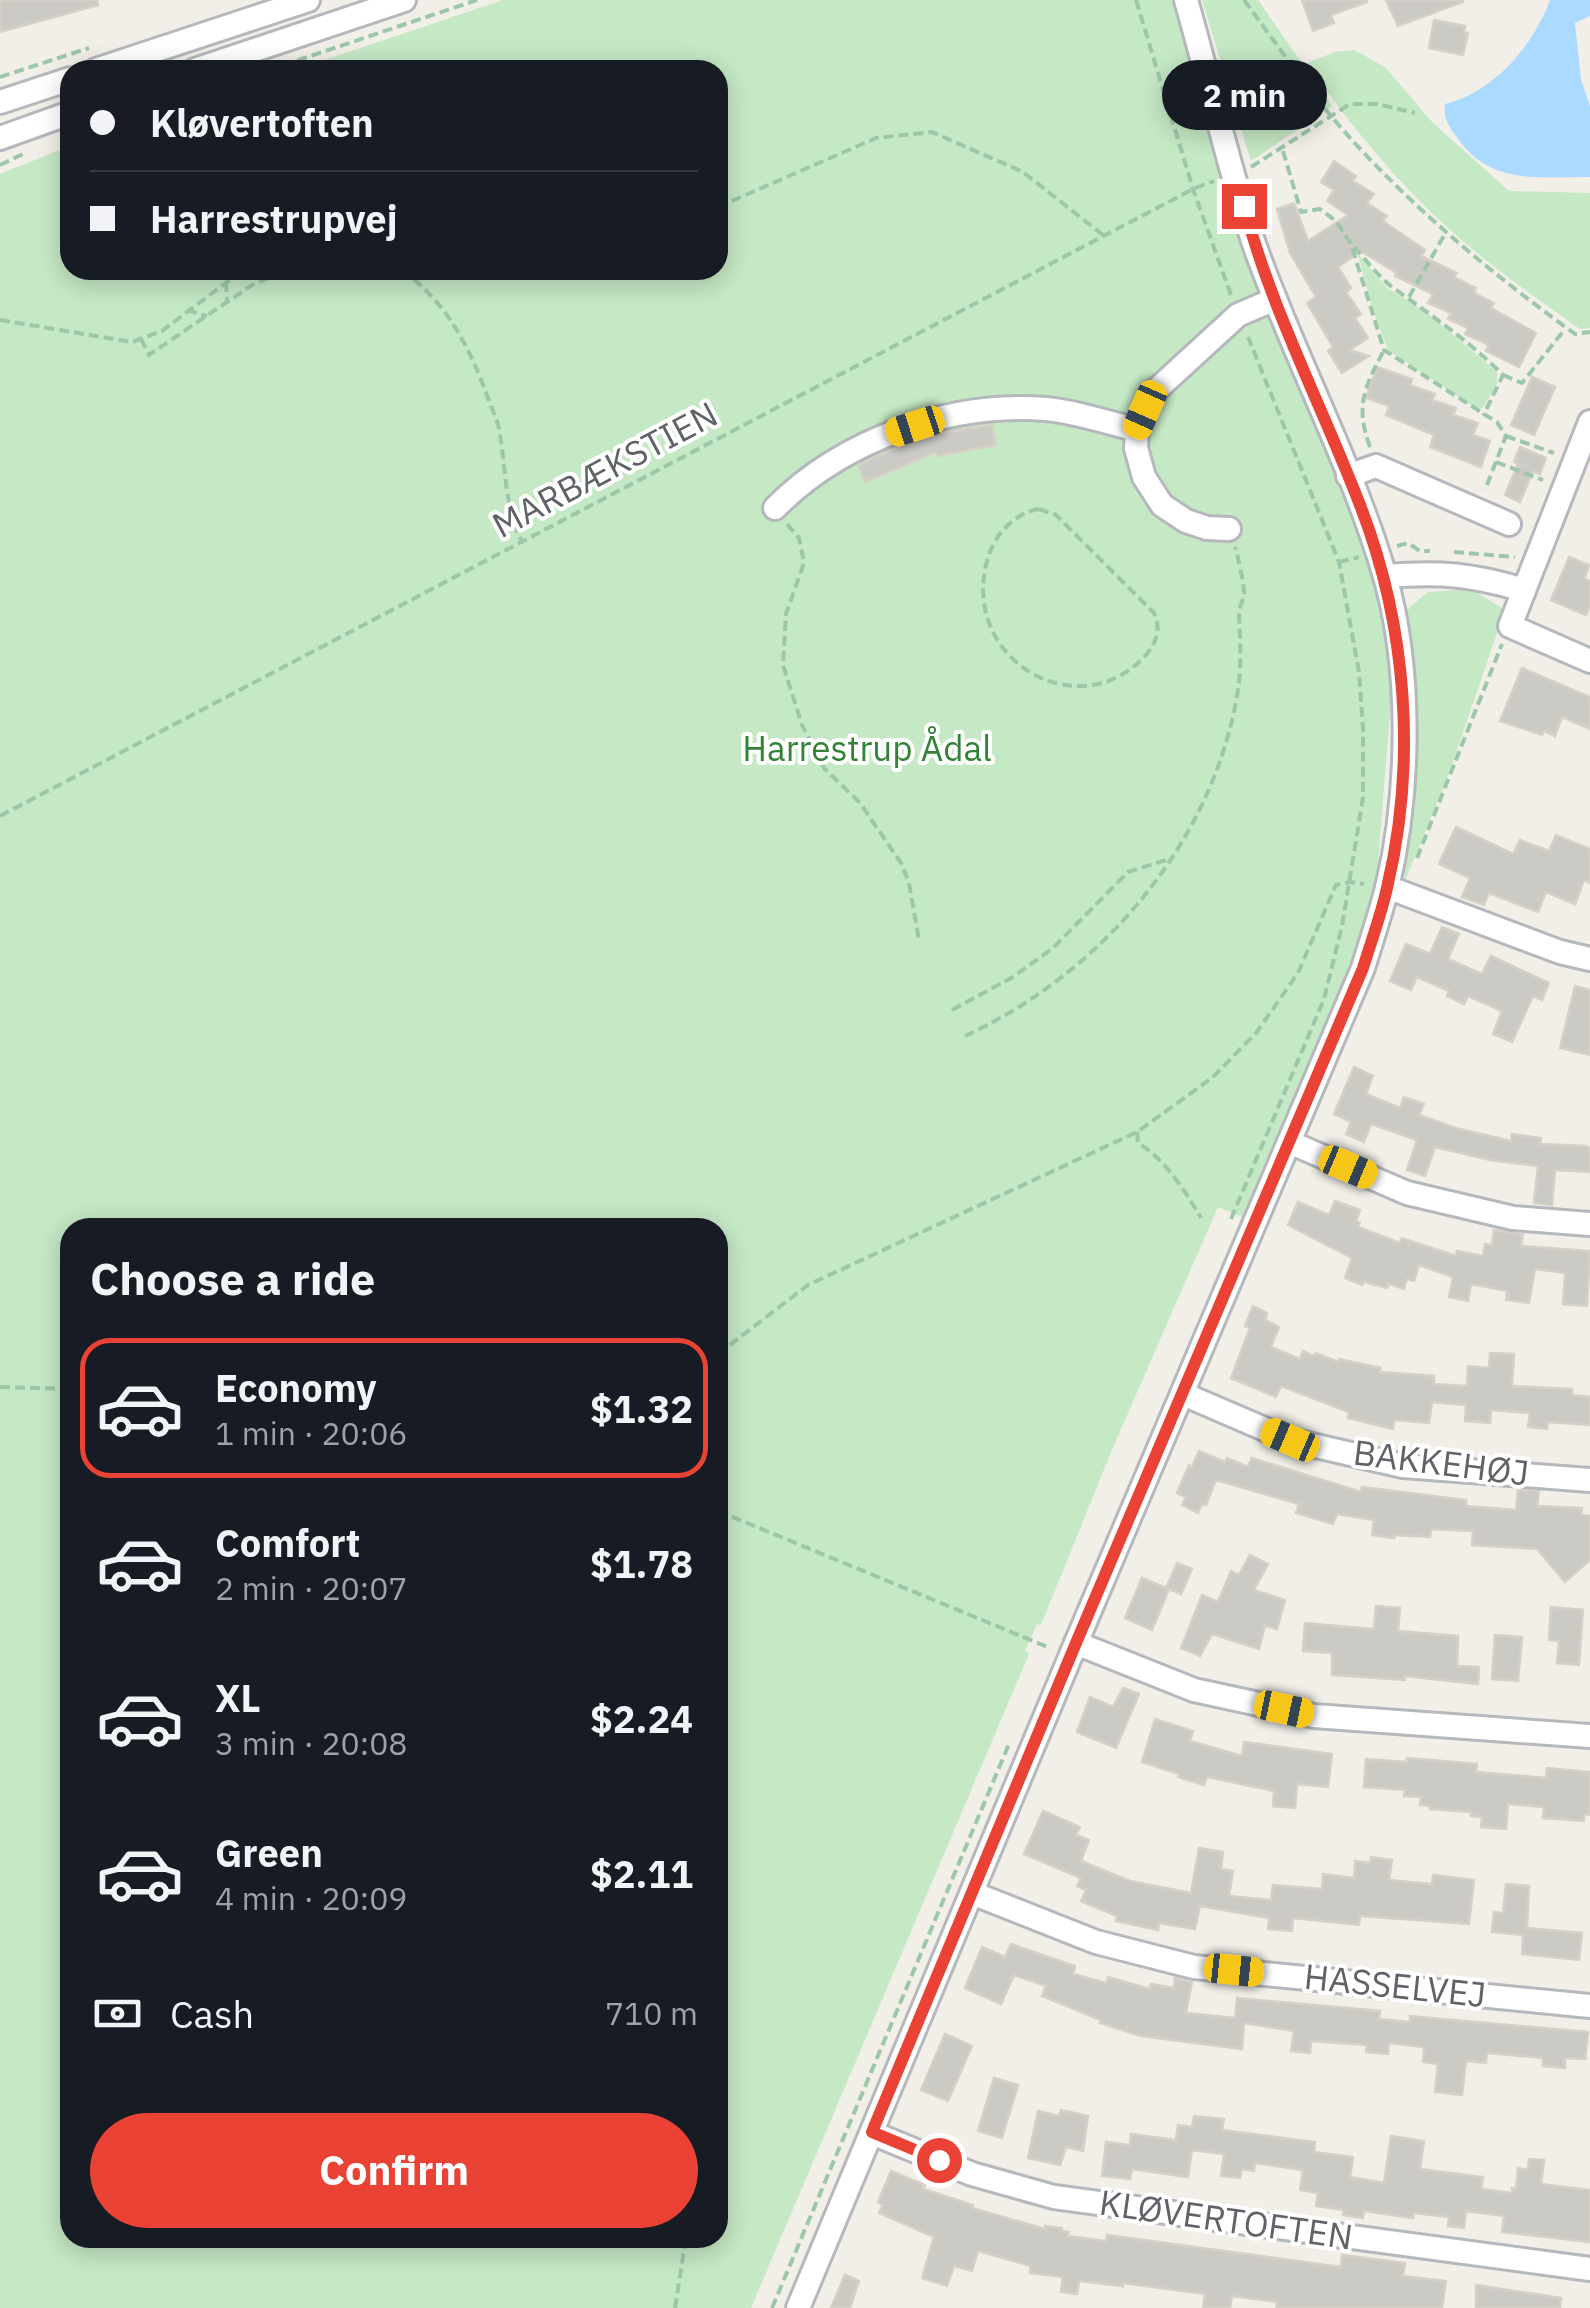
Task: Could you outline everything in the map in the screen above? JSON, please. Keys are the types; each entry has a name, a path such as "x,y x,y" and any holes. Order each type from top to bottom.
{"street":[{"path":"126,60 308,0"},
{"path":"225,60 404,0"},
{"path":"798,2308 1072,1650 1396,889 1403,688 1385,576 1252,239 1186,0"},
{"path":"0,102 60,81"},
{"path":"0,138 60,117"},
{"path":"1229,528 1207,528 1186,521 1162,505 1144,477 1136,448 1137,430 1154,392 1238,315 1275,298"},
{"path":"775,508 796,486 861,448 904,430 961,415 1007,408 1050,410 1137,430"},
{"path":"1590,422 1510,626 1590,661"},
{"path":"1348,476 1376,466 1509,524"},
{"path":"1385,576 1436,572 1473,575 1524,590"},
{"path":"1396,889 1590,960"},
{"path":"1289,1142 1407,1193 1514,1218 1590,1224"},
{"name":"BAKKEHØJ","path":"1183,1394 1290,1440 1403,1466 1590,1480"},
{"path":"1072,1650 1194,1690 1314,1716 1590,1736"},
{"name":"HASSELVEJ","path":"972,1892 1096,1942 1194,1967 1590,2006"},
{"name":"KLØVERTOFTEN","path":"872,2132 972,2174 1054,2197 1590,2270"}],"path":[{"path":"300,60 477,0"},
{"path":"1136,0 1194,189 1238,315 1340,562 1359,672 1363,798 1350,882 1324,999 1230,1222"},
{"path":"1244,0 1330,116 1389,180 1515,291 1575,334 1590,332"},
{"path":"1330,116 1350,104 1377,104 1416,113"},
{"name":"MARBÆKSTIEN","path":"0,816 1194,189 1283,150 1330,116"},
{"path":"728,204 876,138 932,132 1023,172 1104,236"},
{"path":"1283,150 1301,212 1320,208 1337,222 1351,244 1389,285 1482,354 1502,375 1522,383 1566,327"},
{"path":"1408,297 1446,232"},
{"path":"1351,244 1384,350 1497,422 1506,436 1575,460"},
{"path":"0,320 132,342 162,331 229,280"},
{"path":"415,280 443,307 476,364 500,430 506,489 514,526 522,542"},
{"path":"140,339 150,355 260,281"},
{"path":"226,282 227,302"},
{"path":"187,310 207,316"},
{"path":"172,322 182,336"},
{"path":"1376,466 1361,422 1362,398 1384,350"},
{"path":"1484,414 1502,375"},
{"path":"1477,510 1506,436"},
{"path":"1496,462 1564,488"},
{"path":"775,508 804,551 804,564 786,614 783,665 802,725 824,768 860,803 889,842 909,883 919,940"},
{"path":"1039,508 1056,515 1157,620 1156,640 1144,657 1124,673 1102,681 1063,684 1026,671 1001,649 986,622 982,584 992,546 1024,513 1039,508"},
{"path":"965,1036 1021,1006 1074,968 1130,913 1170,859 1209,790 1224,752 1238,689 1242,642 1239,608 1244,597 1229,528"},
{"path":"1396,889 1510,626"},
{"path":"952,1010 1013,977 1053,948 1128,872 1170,859"},
{"path":"728,1346 808,1284 1137,1132 1212,1078 1256,1033 1298,973 1336,885 1350,882"},
{"path":"1137,1132 1138,1143 1183,1187 1201,1218"},
{"path":"0,1386 60,1389"},
{"path":"728,1515 1072,1650"},
{"path":"772,2308 1011,1739"},
{"path":"675,2308 684,2248"}],"green space":[{"name":"Harrestrup Ådal","path":"503,0 1173,0 1270,312 1362,543 1385,623 1392,688 1377,875 1351,965 1242,1217 1218,1207 1041,1625 1037,1624 1025,1651 1029,1654 751,2308 0,2308 0,174 60,150 60,280 728,280 728,60 325,60"},
{"path":"1202,0 1258,0 1332,106 1251,161"},
{"path":"1354,50 1385,67 1432,122 1509,191 1590,193 1590,328 1580,329 1461,239 1412,193 1368,143 1307,63 1335,52"},
{"path":"1358,254 1387,288 1425,311 1497,372 1497,384 1483,408 1477,409 1388,350"},
{"path":"1471,589 1505,610 1448,776 1404,883 1415,691 1405,611 1428,592"}],"water":[{"path":"1550,0 1590,0 1590,16 1575,23 1581,80 1590,106 1590,177 1535,177 1502,172 1472,155 1445,115 1445,104 1480,89 1510,65 1533,34"}],"building":[{"path":"0,0 97,0 98,5 0,32"},
{"path":"1302,0 1367,2 1331,15 1334,23 1313,31"},
{"path":"1386,0 1463,0 1463,2 1398,26"},
{"path":"1434,20 1465,26 1464,33 1468,33 1463,55 1429,48"},
{"path":"1334,161 1356,176 1353,181 1374,194 1367,203 1387,216 1383,221 1425,250 1421,256 1457,273 1454,277 1494,303 1491,308 1536,333 1519,367 1486,351 1489,345 1465,334 1468,328 1448,319 1451,313 1428,303 1433,294 1395,276 1397,273 1361,251 1338,267 1351,288 1346,292 1361,314 1355,318 1368,338 1350,350 1369,356 1342,373 1328,351 1333,347 1307,303 1316,297 1290,253 1277,209 1294,203 1308,241 1348,215 1327,201 1334,190 1321,182"},
{"path":"1377,367 1412,379 1410,385 1435,394 1432,400 1456,408 1453,415 1478,423 1473,435 1490,441 1481,467 1430,447 1434,435 1386,415 1389,406 1366,398"},
{"path":"1532,377 1555,387 1534,435 1511,425"},
{"path":"992,425 996,445 937,456 936,452 865,482 858,465 940,433"},
{"path":"1520,447 1546,458 1540,474 1533,471 1520,502 1505,495 1518,464 1514,462"},
{"path":"1569,557 1589,565 1584,579 1590,581 1586,615 1551,600"},
{"path":"1522,668 1590,697 1590,729 1562,717 1555,736 1544,731 1542,735 1500,721"},
{"path":"1456,827 1513,854 1520,840 1549,851 1556,835 1590,849 1590,883 1584,880 1575,904 1546,892 1538,912 1489,893 1484,905 1462,897 1470,878 1439,864"},
{"path":"1442,927 1459,934 1448,959 1482,974 1491,956 1549,983 1542,1000 1533,996 1512,1042 1493,1034 1502,1011 1468,996 1464,1004 1447,996 1449,991 1417,977 1411,990 1390,981 1406,944 1430,954"},
{"path":"1575,986 1590,990 1590,1055 1560,1048"},
{"path":"1354,1067 1373,1076 1366,1094 1400,1108 1404,1097 1424,1104 1419,1115 1455,1128 1511,1141 1512,1134 1541,1138 1540,1144 1586,1146 1590,1148 1590,1172 1555,1170 1552,1205 1534,1203 1538,1166 1435,1147 1425,1176 1407,1170 1417,1140 1371,1124 1364,1142 1346,1134 1351,1122 1334,1114"},
{"path":"1335,1201 1360,1210 1358,1227 1400,1243 1402,1238 1456,1256 1457,1251 1483,1256 1485,1244 1492,1245 1494,1230 1523,1234 1521,1246 1590,1251 1587,1306 1563,1304 1565,1273 1535,1269 1529,1303 1506,1300 1507,1291 1471,1284 1468,1301 1449,1297 1453,1277 1419,1265 1414,1281 1407,1279 1404,1289 1389,1284 1387,1288 1364,1282 1362,1285 1345,1278 1352,1258 1288,1225 1298,1202 1329,1215"},
{"path":"1253,1306 1267,1313 1265,1320 1279,1327 1271,1347 1300,1359 1303,1351 1338,1362 1339,1359 1381,1368 1380,1372 1434,1376 1434,1384 1467,1386 1468,1366 1489,1368 1490,1353 1514,1354 1512,1386 1572,1389 1572,1395 1590,1397 1590,1425 1548,1422 1547,1429 1528,1427 1530,1413 1491,1410 1490,1423 1465,1421 1466,1405 1432,1402 1429,1423 1394,1420 1393,1429 1348,1418 1349,1412 1281,1386 1276,1397 1231,1378 1250,1328 1245,1326"},
{"path":"1199,1451 1248,1467 1252,1458 1361,1492 1362,1487 1466,1500 1466,1506 1516,1510 1518,1490 1539,1491 1537,1506 1582,1508 1581,1515 1590,1516 1590,1560 1565,1582 1537,1549 1472,1545 1473,1531 1431,1529 1430,1537 1372,1535 1374,1520 1337,1514 1333,1524 1296,1513 1299,1504 1216,1480 1206,1505 1202,1504 1198,1513 1182,1505 1186,1497 1177,1493"},
{"path":"1250,1555 1268,1564 1254,1590 1285,1600 1277,1629 1265,1626 1259,1649 1212,1634 1200,1656 1181,1648 1202,1595 1218,1602 1231,1571 1239,1575"},
{"path":"1177,1563 1192,1569 1181,1594 1169,1589 1152,1630 1125,1618 1142,1578 1166,1588"},
{"path":"1376,1606 1400,1608 1398,1631 1458,1636 1457,1666 1479,1667 1478,1684 1405,1676 1405,1680 1332,1675 1332,1653 1303,1651 1305,1623 1374,1629"},
{"path":"1551,1607 1583,1610 1579,1665 1557,1663 1559,1641 1549,1640"},
{"path":"1495,1635 1522,1637 1518,1681 1492,1679"},
{"path":"1123,1688 1139,1694 1116,1748 1077,1732 1090,1697 1113,1707"},
{"path":"1155,1719 1193,1731 1190,1741 1242,1756 1244,1742 1332,1754 1328,1787 1297,1784 1295,1808 1273,1806 1274,1791 1207,1777 1204,1785 1178,1777 1179,1774 1142,1762"},
{"path":"1407,1758 1477,1764 1476,1772 1546,1778 1547,1768 1590,1772 1590,1815 1584,1814 1584,1821 1543,1818 1544,1807 1508,1804 1506,1829 1481,1827 1482,1817 1471,1816 1471,1812 1430,1809 1420,1805 1421,1797 1404,1796 1405,1790 1364,1787 1366,1759 1407,1762"},
{"path":"1043,1811 1080,1827 1076,1835 1089,1840 1081,1861 1130,1881 1191,1893 1199,1848 1223,1852 1221,1869 1233,1871 1229,1896 1271,1900 1273,1885 1322,1889 1323,1874 1354,1878 1355,1861 1370,1863 1371,1857 1392,1860 1389,1880 1432,1884 1433,1875 1474,1880 1469,1924 1360,1916 1359,1925 1293,1918 1292,1931 1268,1929 1269,1918 1200,1906 1195,1929 1159,1923 1158,1930 1116,1921 1117,1916 1081,1901 1086,1890 1077,1886 1081,1878 1024,1854"},
{"path":"1506,1884 1529,1886 1527,1928 1582,1933 1579,1960 1522,1954 1523,1935 1492,1932 1494,1912 1503,1913"},
{"path":"1011,1944 1075,1966 1073,1974 1106,1983 1108,1977 1150,1989 1151,1984 1174,1988 1175,1978 1192,1982 1186,2013 1235,2018 1237,1998 1380,2011 1379,2019 1410,2022 1410,2016 1588,2032 1585,2059 1565,2058 1565,2068 1543,2066 1543,2058 1487,2053 1486,2063 1466,2061 1462,2095 1435,2092 1438,2064 1423,2062 1424,2047 1389,2043 1388,2054 1366,2052 1367,2045 1311,2041 1310,2053 1291,2051 1294,2031 1244,2023 1242,2049 1141,2036 1100,2023 1101,2020 1042,1996 1046,1986 1014,1975 1001,2004 965,1988 982,1947 1005,1957"},
{"path":"945,2034 972,2046 948,2101 921,2090"},
{"path":"994,2078 1018,2085 1002,2138 978,2131"},
{"path":"1061,2110 1088,2116 1083,2151 1066,2147 1060,2165 1028,2158 1038,2111 1059,2116"},
{"path":"1194,2116 1224,2119 1222,2130 1315,2142 1314,2152 1353,2157 1350,2177 1384,2183 1391,2136 1424,2141 1420,2169 1483,2177 1481,2189 1512,2193 1518,2168 1528,2170 1529,2159 1544,2160 1541,2184 1590,2190 1590,2242 1502,2232 1504,2216 1466,2211 1464,2228 1448,2226 1449,2217 1414,2213 1413,2218 1364,2211 1363,2218 1343,2215 1344,2210 1316,2206 1318,2193 1300,2190 1303,2170 1255,2163 1254,2171 1242,2169 1240,2178 1221,2176 1224,2154 1192,2150 1188,2177 1132,2169 1130,2179 1102,2176 1106,2142 1130,2145 1131,2134 1176,2140 1178,2125 1192,2127"},
{"path":"891,2171 925,2185 923,2189 973,2205 972,2208 1045,2229 1062,2228 1069,2232 1068,2236 1106,2241 1107,2235 1341,2267 1342,2255 1405,2263 1403,2276 1446,2281 1442,2308 1276,2308 1277,2302 1232,2296 1230,2308 1203,2308 1205,2294 1079,2281 1077,2294 1061,2292 1063,2277 1030,2273 1031,2266 978,2251 972,2271 954,2266 947,2286 922,2278 934,2237 879,2213 883,2205 878,2202"},
{"path":"845,2275 859,2281 850,2308 831,2308"},
{"path":"1476,2285 1561,2298 1560,2308 1476,2308"}],"route":[{"path":"939,2160 872,2132 1363,968 1388,886 1402,788 1403,688 1385,576 1252,239 1244,206"}]}
